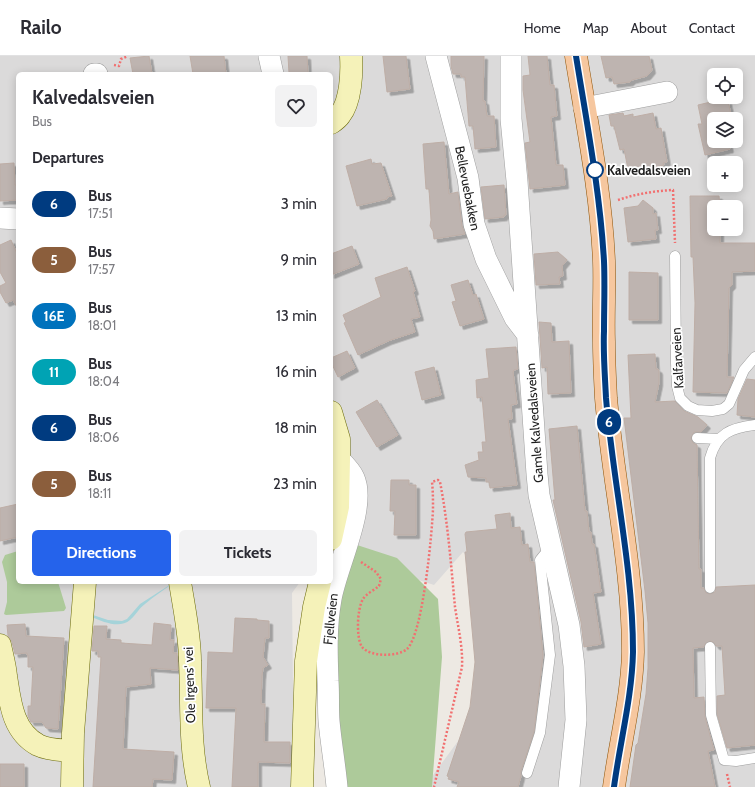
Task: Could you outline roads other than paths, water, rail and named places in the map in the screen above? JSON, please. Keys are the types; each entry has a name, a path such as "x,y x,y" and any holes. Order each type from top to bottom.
{"main road":[{"path":"576,56 600,209 604,261 606,399 628,573 632,619 633,653 630,685 614,787"}],"street":[{"path":"269,56 273,72"},
{"path":"333,121 341,114 346,104 352,66 351,56"},
{"name":"Bellevuebakken","path":"436,56 468,178 474,224 486,259 515,318 528,335"},
{"name":"Gamle Kalvedalsveien","path":"511,56 511,118 517,180 539,495 554,554 569,625 574,666 576,720 569,787"},
{"path":"584,108 667,92"},
{"path":"0,218 16,219"},
{"path":"333,419 339,439 340,459 338,507 333,530"},
{"name":"Fjellveien","path":"337,787 329,721 327,661 328,626 331,598 350,534 358,496 358,490 354,478 340,459"},
{"path":"72,787 72,751 85,584"},
{"name":"Ole Irgens' vei","path":"180,584 190,660 192,754 199,787"},
{"path":"302,787 306,661 314,607 320,584"},
{"path":"0,645 11,707 16,723 38,745 56,750 72,751"}],"lane":[{"name":"Kalfarveien","path":"675,256 676,363 677,386 680,398 688,406 697,410 712,411 723,409 729,404 744,370 755,357"},
{"path":"710,588 710,458 713,447 720,439 733,429 755,425"},
{"path":"697,438 720,439"},
{"path":"527,773 540,733 550,655 540,560 544,555 554,554"},
{"path":"710,647 711,715 724,760 736,761 755,758"}],"water":[{"path":"172,584 143,606 126,623 111,624 92,617 93,615 108,620 122,621 127,619 140,604"}],"place":[{"name":"Kalvedalsveien","path":"595,170"}]}
